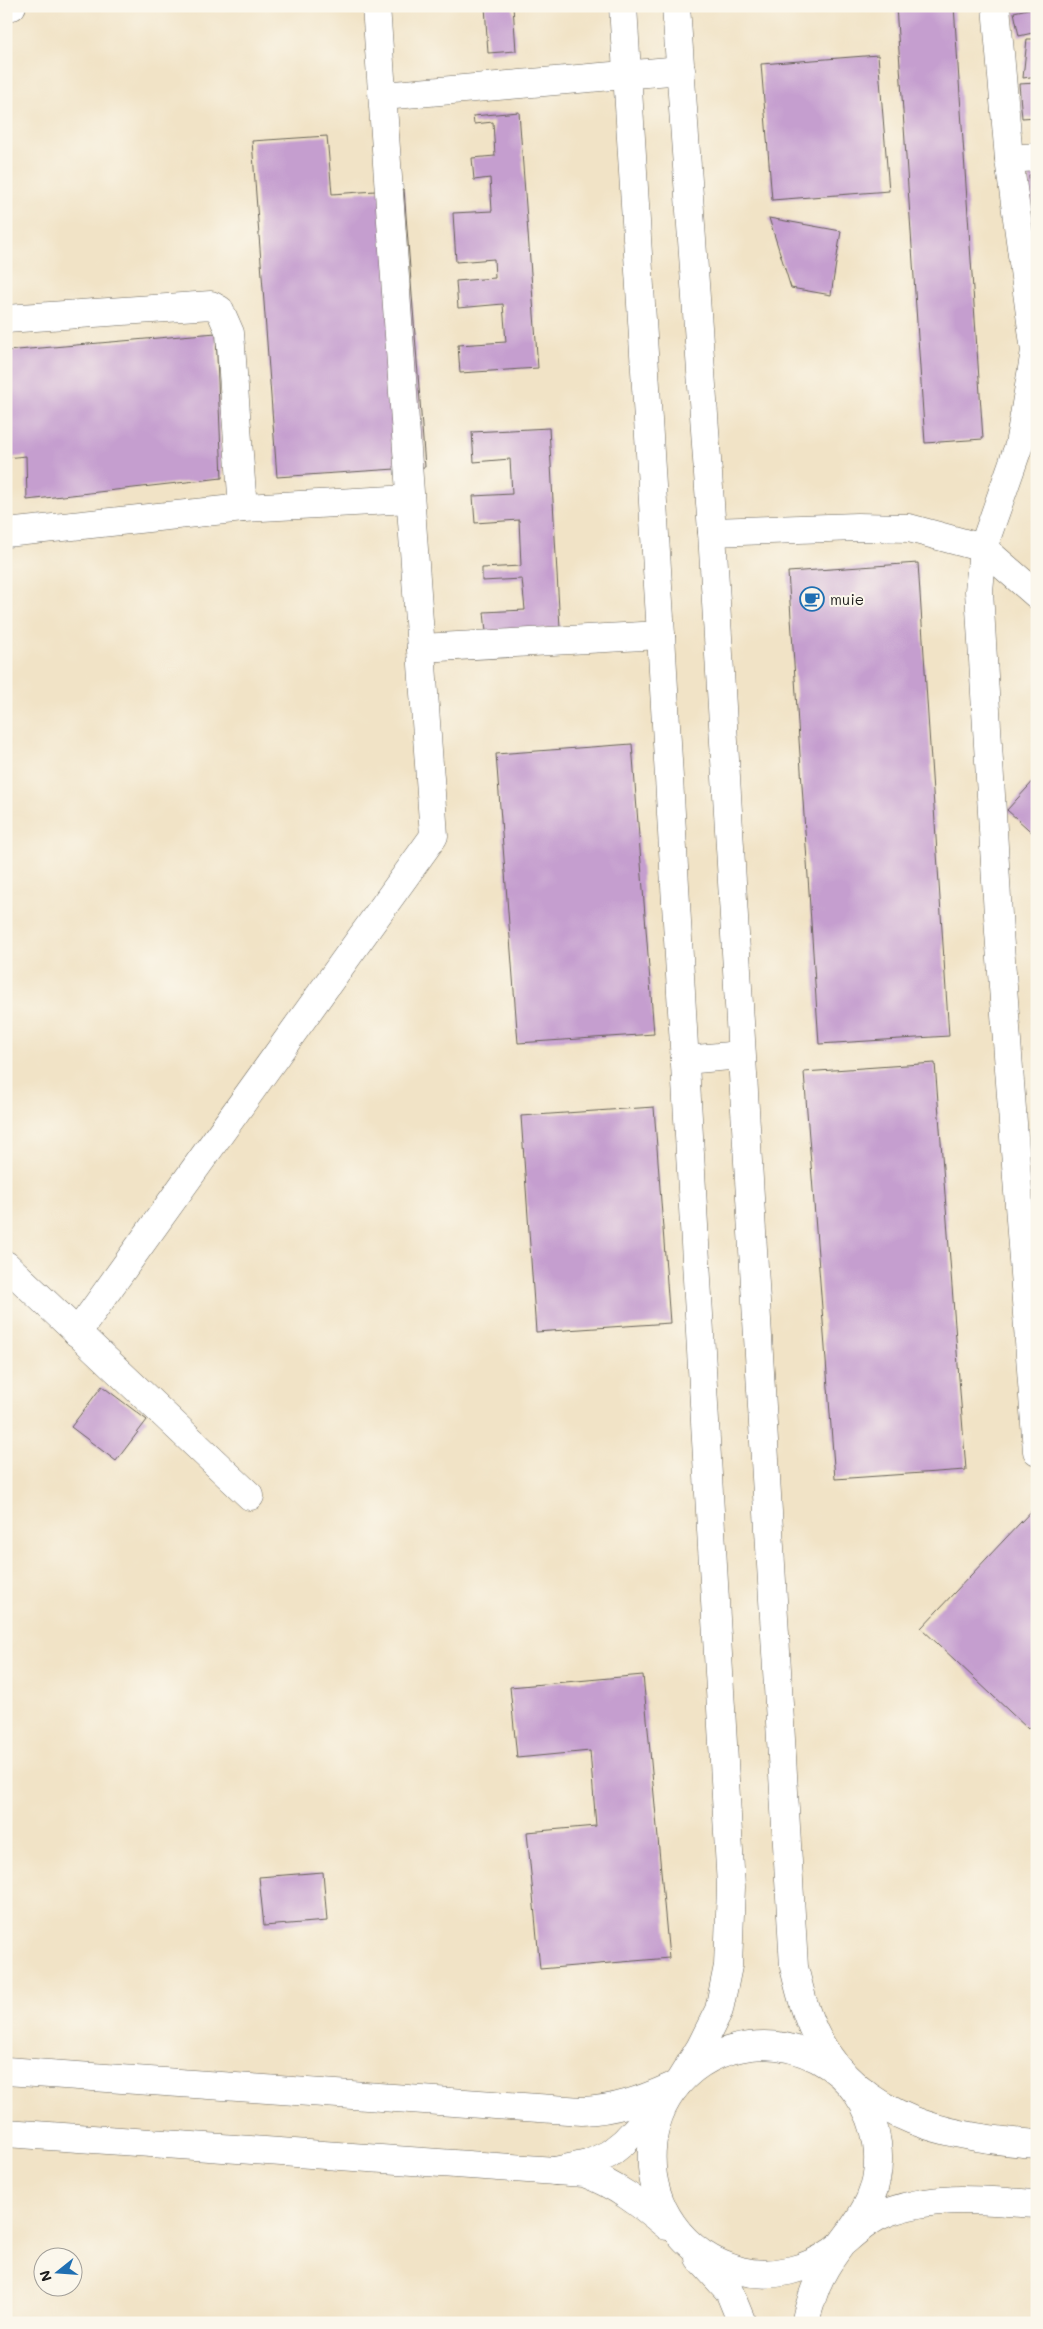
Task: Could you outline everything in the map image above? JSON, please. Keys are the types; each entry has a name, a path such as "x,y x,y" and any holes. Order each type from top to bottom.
{"street":[{"path":"6,7 12,6"},
{"path":"77,1333 434,836 376,6"},
{"path":"623,6 625,74 661,635 731,1887 728,1966 719,2010 700,2048 664,2105 655,2127 651,2150 652,2174 657,2198 668,2219 682,2238 729,2291 742,2323"},
{"path":"676,6 712,532 794,1967 804,2006 818,2039 861,2099 872,2121 877,2144 878,2168 874,2192 852,2233 828,2263 816,2285 806,2323"},
{"path":"996,6 1009,160 1036,351 1019,444 984,548 979,591 998,912 1037,1451"},
{"path":"383,96 681,70"},
{"path":"1009,160 1037,157"},
{"path":"6,319 211,305 220,310 230,333 243,508"},
{"path":"6,533 243,508 410,499"},
{"path":"712,532 857,527 909,528 984,548 1037,595"},
{"path":"421,648 661,635"},
{"path":"685,1060 741,1055"},
{"path":"6,1265 250,1496"},
{"path":"555,2171 588,2164 609,2154 624,2142 694,2068 715,2056 737,2048 761,2044 785,2046 807,2053 828,2064 876,2102 906,2119 946,2132 984,2139 1037,2144"},
{"path":"6,2071 582,2111 607,2110 651,2096 677,2085"},
{"path":"6,2133 584,2174 608,2182 645,2207 700,2253 721,2265 744,2272 768,2273 792,2270 814,2262 834,2250 852,2233 889,2211 941,2199 1037,2204"}],"building":[{"path":"485,6 513,6 516,51 488,53"},
{"path":"896,6 954,6 983,439 925,443"},
{"path":"1037,7 1037,32 1019,36 1014,12"},
{"path":"1027,39 1037,39 1037,76 1023,78"},
{"path":"878,55 889,191 772,200 761,64"},
{"path":"1037,83 1037,117 1022,118 1019,84"},
{"path":"519,112 538,368 460,373 458,345 506,342 503,304 458,308 456,281 495,278 494,259 456,262 453,213 492,211 490,178 474,180 472,158 495,156 493,122 474,124 473,116"},
{"path":"327,136 332,194 404,189 425,467 277,477 252,141"},
{"path":"1037,174 1037,268 1035,268 1029,175"},
{"path":"769,218 841,231 831,295 791,288"},
{"path":"216,333 222,478 27,500 26,456 6,458 6,351"},
{"path":"549,428 560,628 486,632 484,612 525,610 522,579 482,581 482,568 521,566 519,520 475,523 473,496 512,494 510,459 474,462 472,432"},
{"path":"918,563 949,1036 819,1044 788,572"},
{"path":"632,744 654,1034 518,1043 496,754"},
{"path":"1037,777 1037,837 1007,810"},
{"path":"935,1063 966,1470 835,1479 804,1072"},
{"path":"654,1107 670,1323 536,1332 521,1116"},
{"path":"102,1386 147,1420 116,1461 71,1427"},
{"path":"1037,1505 1037,1720 1028,1729 921,1628"},
{"path":"643,1675 669,1958 540,1969 527,1832 596,1826 590,1751 517,1758 510,1687"},
{"path":"323,1872 327,1921 264,1926 259,1877"}],"place":[{"name":"muie","path":"812,599"}]}
